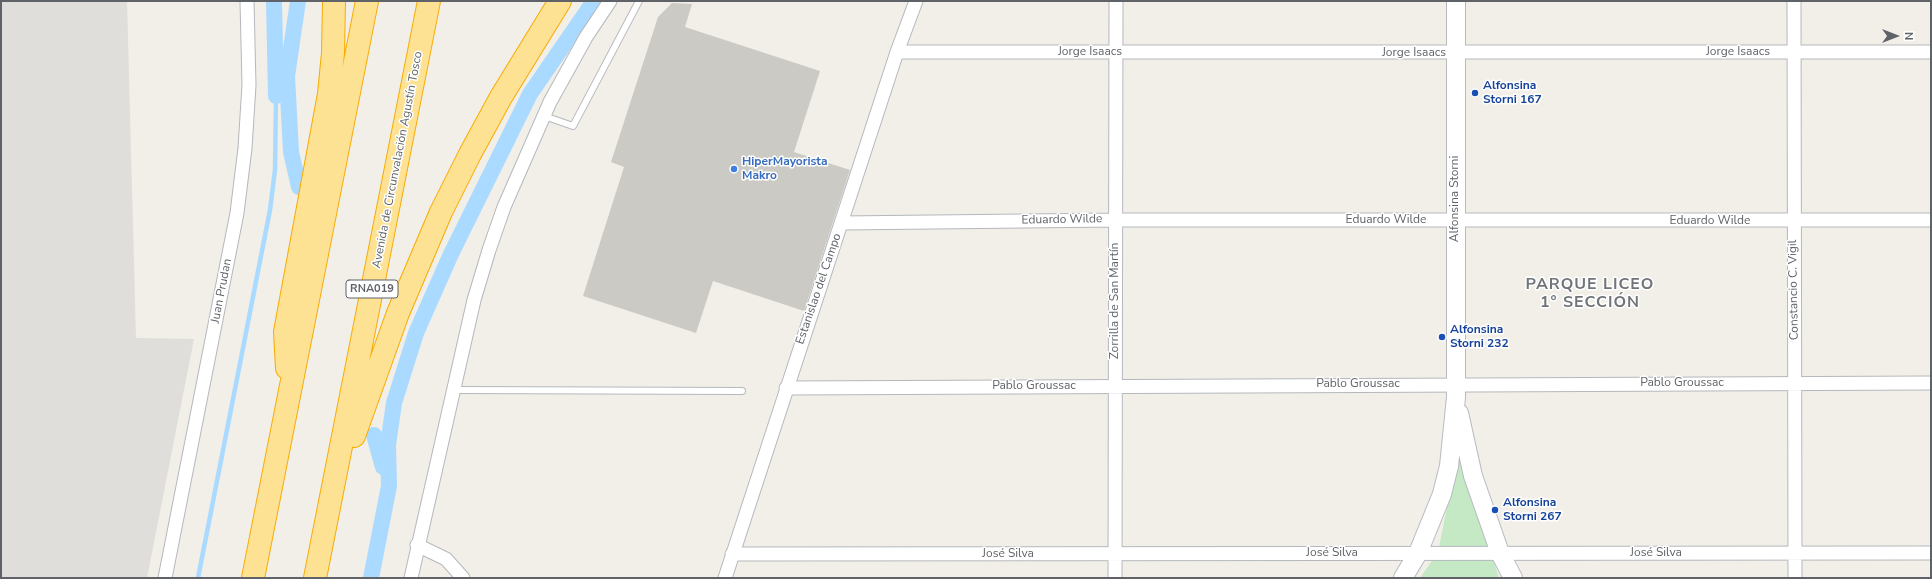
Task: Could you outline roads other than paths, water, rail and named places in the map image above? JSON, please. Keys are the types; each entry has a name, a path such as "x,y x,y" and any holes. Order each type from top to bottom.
{"highway":[{"path":"288,402 285,332 329,94 333,53 334,1"},
{"path":"253,578 367,1"},
{"name":"Avenida de Circunvalación Agustín Tosco","path":"315,578 429,1"},
{"path":"329,508 398,313 441,212 501,97 560,1"}],"street":[{"name":"Juan Prudan","path":"165,578 237,213 245,148 249,86 247,1"},
{"path":"410,578 452,390 474,300 489,250 504,207 544,116 586,37 610,1"},
{"name":"Estanislao del Campo","path":"725,578 897,52 916,1"},
{"name":"Zorrilla de San Martín","path":"1115,578 1116,1"},
{"name":"Alfonsina Storni","path":"1403,578 1418,553 1434,516 1449,466 1456,390 1456,1"},
{"name":"Constancio C. Vigil","path":"1794,1 1793,222 1795,578"},
{"name":"Jorge Isaacs","path":"897,52 1931,52"},
{"name":"Eduardo Wilde","path":"842,223 1115,220 1793,222 1931,220"},
{"name":"Pablo Groussac","path":"786,388 1115,386 1456,390 1795,383 1931,383"},
{"name":"Alfonsina Storni","path":"1456,390 1473,476 1500,553 1513,578"},
{"path":"417,544 446,559 463,578"},
{"name":"José Silva","path":"732,554 1931,553"}],"lane":[{"path":"544,116 573,126 639,1"},
{"path":"452,390 742,391"}],"waterway":[{"path":"274,1 276,96"},
{"path":"298,1 287,76 291,152 299,187"},
{"path":"371,578 389,486 388,445 394,403 416,333 451,254 530,94 594,1"},
{"path":"198,578 270,210 275,170 276,96"},
{"path":"374,435 383,467"}],"place":[{"name":"Alfonsina Storni 167","path":"1475,93"},
{"name":"HiperMayorista Makro","path":"734,169"},
{"name":"Alfonsina Storni 232","path":"1442,337"},
{"name":"Alfonsina Storni 267","path":"1495,510"}],"district":[{"name":"PARQUE LICEO 1° SECCIÓN","path":"1590,294"}]}
